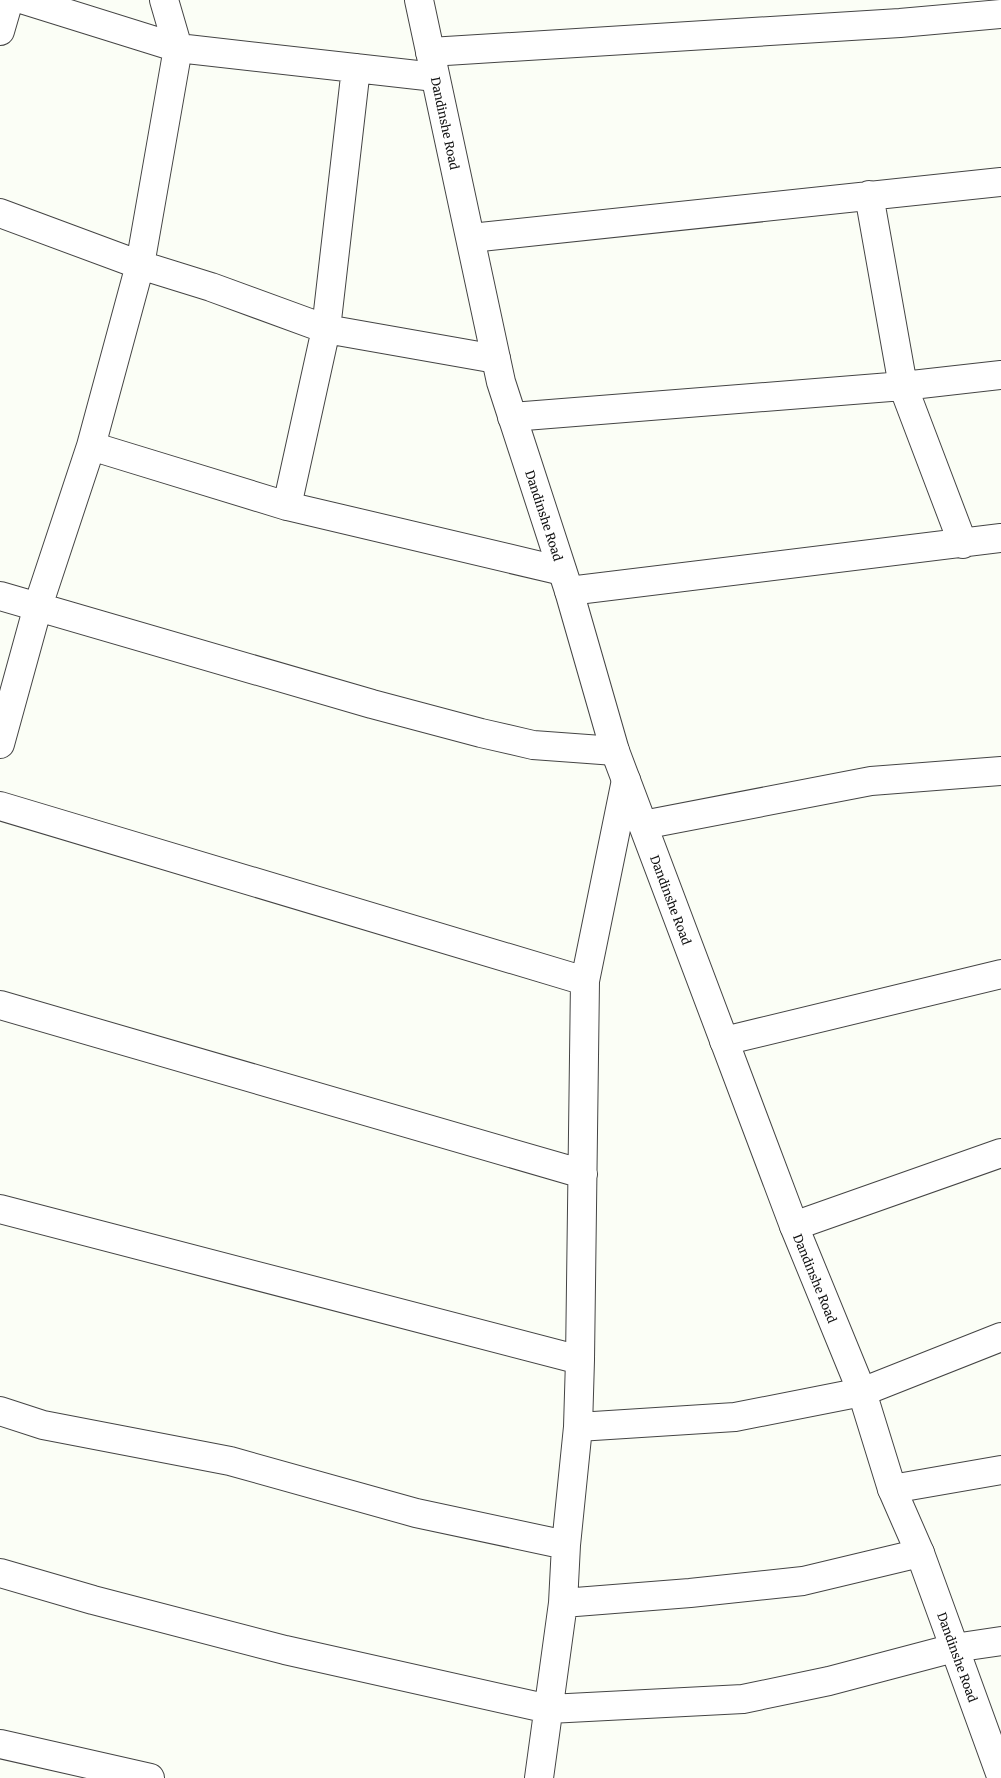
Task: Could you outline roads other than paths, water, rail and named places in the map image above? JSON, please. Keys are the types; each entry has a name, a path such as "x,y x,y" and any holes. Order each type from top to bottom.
{"street":[{"path":"0,31 9,0"},
{"path":"24,0 178,48 356,68 433,65 1001,14"},
{"path":"0,744 38,606 91,446 140,265 178,48 164,0"},
{"name":"Dandinshe Road","path":"419,0 501,382 565,581 615,751 794,1226 862,1392 892,1489 920,1553 1001,1776"},
{"path":"287,506 326,329 356,68"},
{"path":"471,238 1001,182"},
{"path":"869,195 903,386 963,544"},
{"path":"0,213 140,265 211,286 326,329 496,359"},
{"path":"512,417 903,386 1001,375"},
{"path":"91,446 287,506 565,581 963,544 1001,538"},
{"path":"0,596 372,704 481,733 533,745 615,751"},
{"path":"643,825 871,781 1001,771"},
{"path":"539,1778 563,1603 566,1545 578,1427 585,980 626,780"},
{"path":"0,806 585,980"},
{"path":"724,1041 1001,974"},
{"path":"0,1005 583,1174"},
{"path":"794,1226 1001,1153"},
{"path":"0,1209 580,1360"},
{"path":"578,1427 734,1417 862,1392 1001,1337"},
{"path":"0,1411 43,1424 230,1461 416,1513 566,1545"},
{"path":"892,1489 1001,1470"},
{"path":"563,1603 803,1580 920,1553"},
{"path":"0,1573 93,1600 285,1650 549,1709 743,1699 829,1681 954,1648 1001,1642"},
{"path":"0,1744 150,1778"}]}
